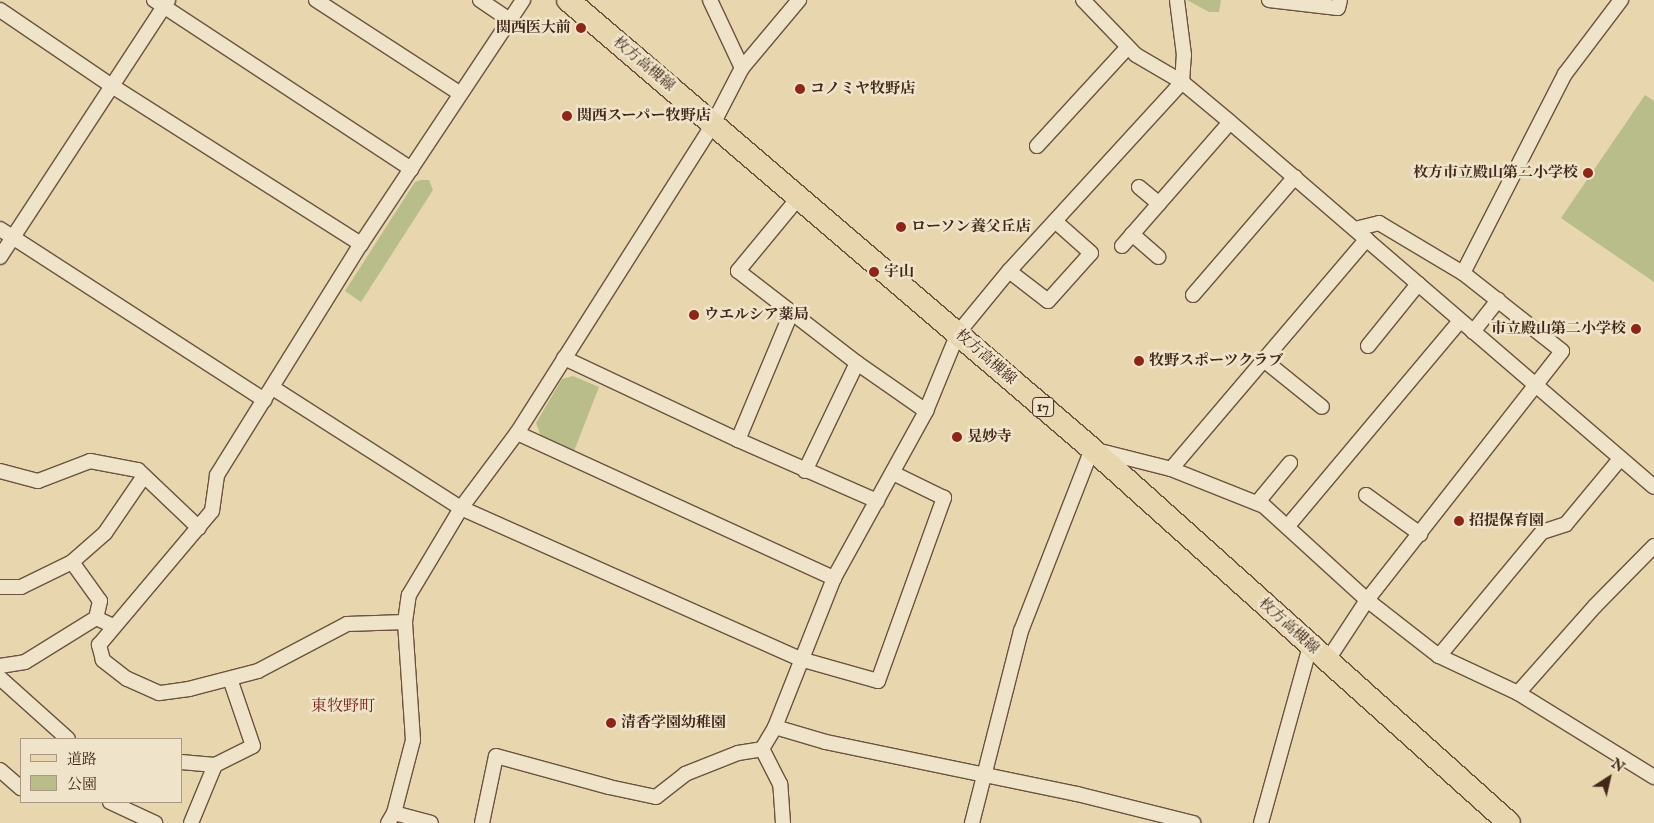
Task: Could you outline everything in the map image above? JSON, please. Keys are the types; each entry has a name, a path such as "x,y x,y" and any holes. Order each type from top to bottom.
{"main road":[{"name":"枚方高槻線","path":"568,0 714,122 1092,449 1509,823"}],"street":[{"path":"316,0 459,93"},
{"path":"480,0 510,20"},
{"path":"405,622 347,624 258,671 230,679 159,693 127,679 103,660 99,645 113,626 212,511 217,475 361,244 459,93 524,0"},
{"path":"710,0 742,68"},
{"path":"431,823 391,818 413,740 405,622 409,595 462,508 517,433 714,122 742,68 799,0"},
{"path":"1084,0 1136,56 1182,82 1367,239 1536,388 1654,487"},
{"path":"762,749 775,726 800,659 834,578 926,411 958,333 1009,271 1182,82 1184,55 1177,0"},
{"path":"1269,0 1338,8 1340,0"},
{"path":"1463,273 1565,74 1621,0"},
{"path":"0,257 112,86 162,2 411,169"},
{"path":"0,10 112,86 361,244"},
{"path":"1037,146 1128,47"},
{"path":"1122,246 1230,122"},
{"path":"1193,295 1295,177"},
{"path":"1139,187 1159,204"},
{"path":"799,197 738,271 857,363 926,411"},
{"path":"1009,271 1048,301 1091,252 1055,221"},
{"path":"1261,823 1319,653 1367,600 1536,388 1562,351 1463,273 1379,223 1355,229"},
{"path":"0,229 264,400"},
{"path":"1132,234 1158,257"},
{"path":"1171,469 1367,239"},
{"path":"1368,346 1418,284"},
{"path":"1473,332 1498,300"},
{"path":"738,440 791,313"},
{"path":"1288,527 1460,321"},
{"path":"564,358 805,471 877,501"},
{"path":"1265,361 1322,406"},
{"path":"805,471 857,363"},
{"path":"273,388 462,508 800,659 878,681 944,498 893,473"},
{"path":"517,433 834,578"},
{"path":"972,823 986,774 1020,631 1092,449 1171,469 1257,503 1288,527 1367,600 1439,656 1518,693 1654,777"},
{"path":"1439,656 1542,532 1566,524 1620,458"},
{"path":"0,471 38,481 90,461 138,470 199,528"},
{"path":"1257,503 1290,463"},
{"path":"0,587 21,587 72,562 105,533 144,476"},
{"path":"1366,495 1420,534"},
{"path":"1518,693 1654,546"},
{"path":"0,666 25,662 96,618 100,600 72,562"},
{"path":"96,618 113,626"},
{"path":"0,678 64,738"},
{"path":"182,762 215,765 253,746 230,679"},
{"path":"775,726 826,742 986,774 1193,823"},
{"path":"482,823 496,756 609,787 656,797 685,774 738,753 762,749"},
{"path":"762,749 780,784 783,823"},
{"path":"191,823 215,765"},
{"path":"0,770 20,787"},
{"path":"112,803 155,823"}],"green space":[{"path":"1187,0 1221,0 1219,12 1209,12"},
{"path":"1645,95 1654,101 1654,282 1561,218"},
{"path":"429,180 433,190 361,302 345,291 415,182"},
{"path":"573,376 599,387 574,451 542,439 536,423 562,379"}],"place":[{"name":"関西医大前","path":"581,28"},
{"name":"コノミヤ牧野店","path":"800,89"},
{"name":"関西スーパー牧野店","path":"567,116"},
{"name":"枚方市立殿山第二小学校","path":"1588,173"},
{"name":"ローソン養父丘店","path":"901,227"},
{"name":"宇山","path":"874,272"},
{"name":"ウエルシア薬局","path":"694,315"},
{"name":"市立殿山第二小学校","path":"1636,329"},
{"name":"牧野スポーツクラブ","path":"1139,361"},
{"name":"晃妙寺","path":"957,437"},
{"name":"招提保育園","path":"1459,521"},
{"name":"清香学園幼稚園","path":"611,723"}],"district":[{"name":"東牧野町","path":"343,707"}]}
